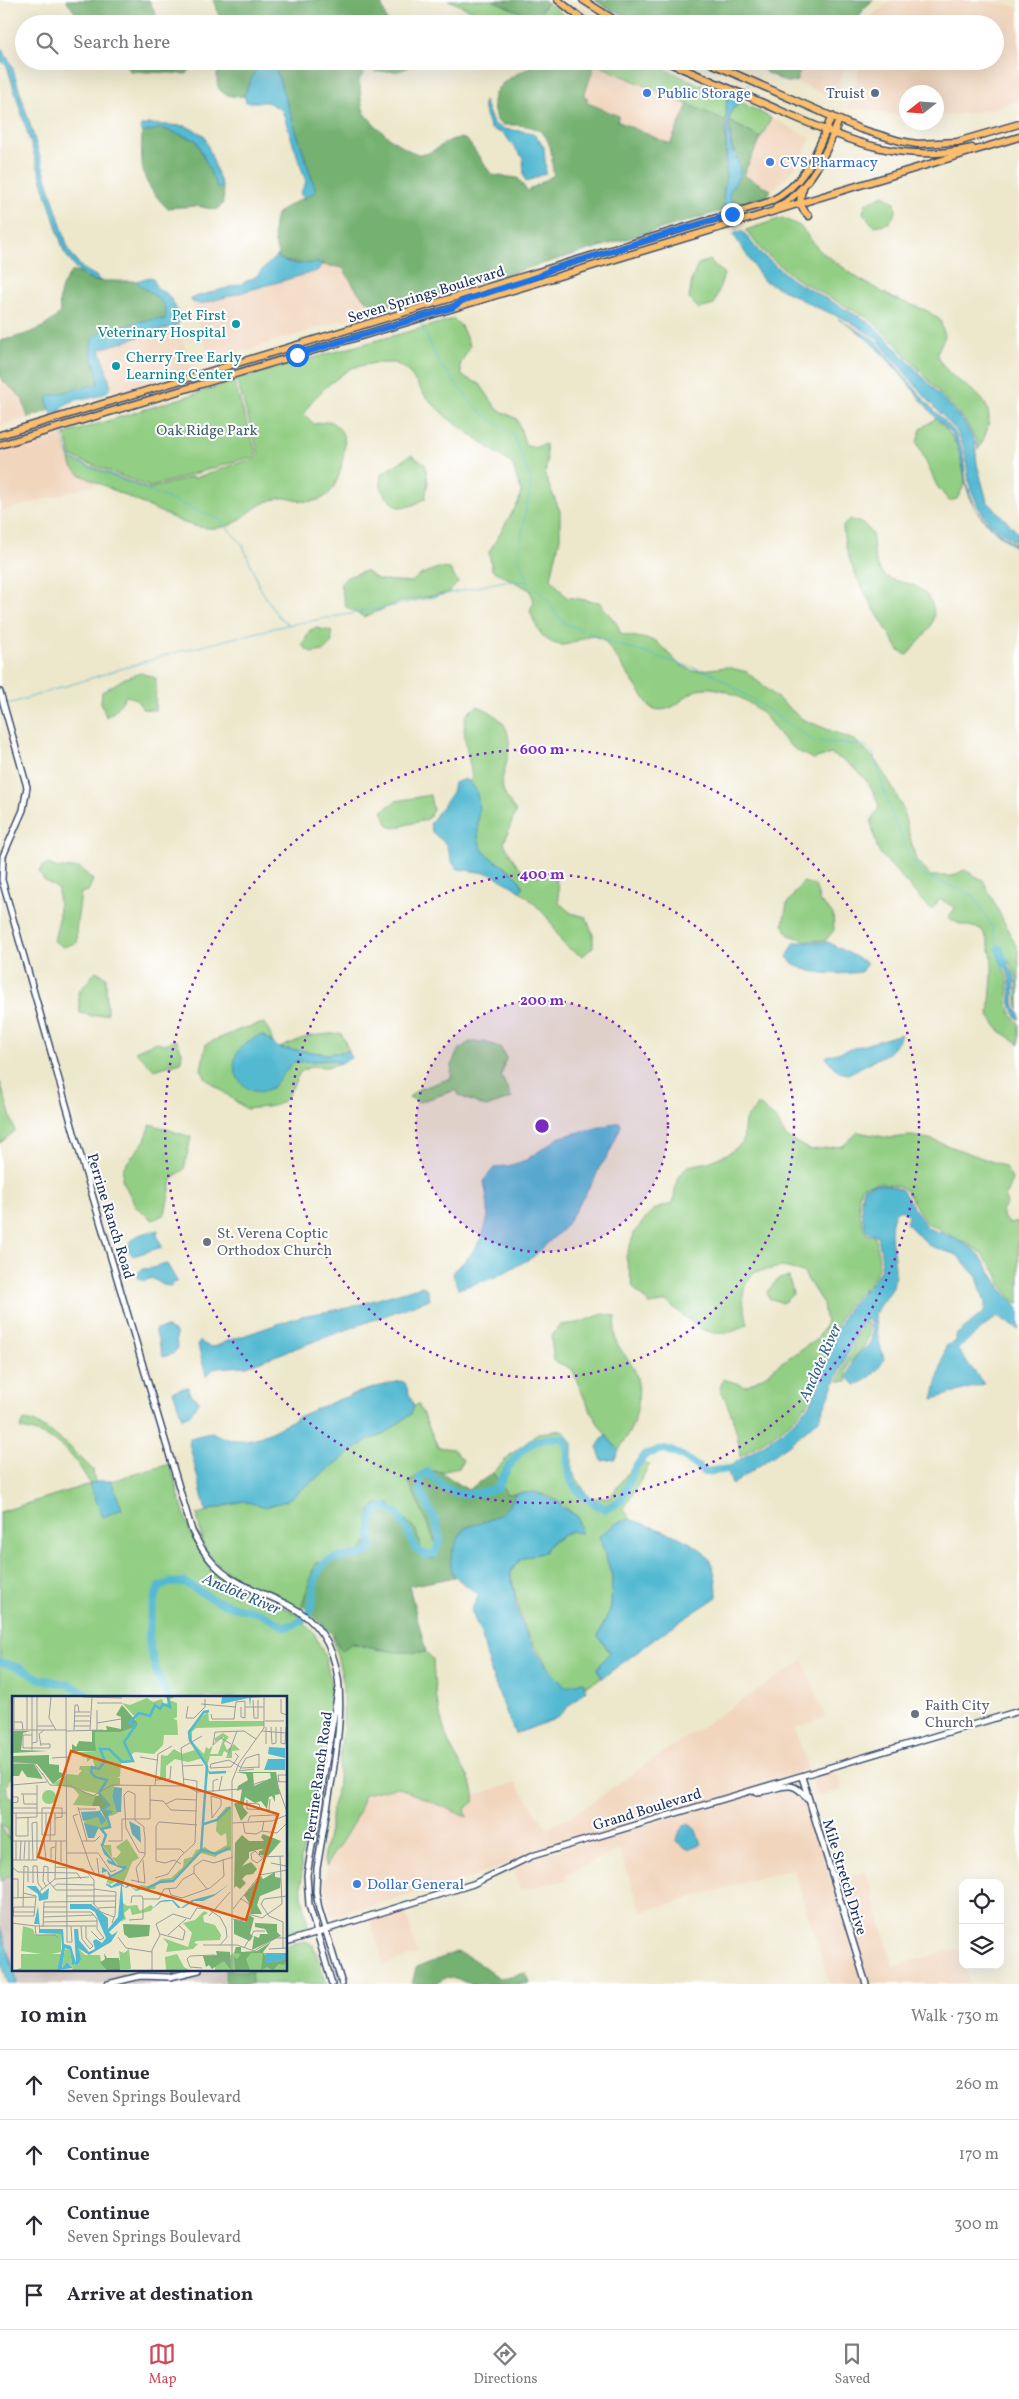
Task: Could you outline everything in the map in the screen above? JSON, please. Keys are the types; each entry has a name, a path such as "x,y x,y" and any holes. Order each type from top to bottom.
{"main road":[{"path":"558,0 567,3 579,15"},
{"path":"582,0 606,15"},
{"path":"686,70 834,134 879,149 924,154 966,150 1019,136"},
{"path":"727,70 839,120 880,136 917,144 957,142 1019,124"},
{"name":"Seven Springs Boulevard","path":"0,435 746,210 776,199 800,181 812,163 832,116"},
{"path":"786,208 809,216 804,211 800,196 820,163 839,120"},
{"name":"Seven Springs Boulevard","path":"0,445 719,227 801,204 1019,136"},
{"path":"766,213 791,198 805,185"},
{"path":"452,308 462,301 540,276 551,269"},
{"path":"352,338 357,332 402,318 412,311"},
{"path":"320,348 345,336 350,330"},
{"path":"34,434 38,428 49,421"}],"street":[{"name":"Perrine Ranch Road","path":"0,692 27,787 23,810 3,856 2,880 78,1149 192,1531 201,1549 226,1577 298,1611 315,1626 329,1648 335,1662 341,1696 340,1725 316,1878 316,1892 342,1984"},
{"name":"Perrine Ranch Road","path":"332,1984 309,1905 307,1875 336,1712 338,1685"},
{"name":"Grand Boulevard","path":"288,1941 473,1884 532,1856 1019,1710"},
{"name":"Mile Stretch Drive","path":"802,1776 866,1984"},
{"path":"749,1792 792,1786 800,1790 810,1804"},
{"path":"108,1984 140,1976 170,1977 191,1972"}],"shaded area":[{"path":"893,0 969,0 1011,5 1019,10 1019,100 989,110 944,116 944,85 899,85 899,116 848,108 856,85 858,70 1004,70 1004,15 872,15"},
{"path":"593,70 609,70 688,104 671,144 617,121 619,116 586,102 584,96"},
{"path":"801,70 844,70 835,98 796,82"},
{"path":"771,118 811,138 801,160 787,177 771,190 743,175"},
{"path":"323,263 343,268 359,294 369,304 390,306 210,361 192,302 194,304 317,271"},
{"path":"178,325 192,370 114,395 99,349"},
{"path":"0,378 22,398 28,418 0,426"},
{"path":"69,430 63,435 72,467 79,474 100,483 0,512 0,450"},
{"path":"803,1660 825,1717 795,1728 808,1769 749,1790 531,1854 472,1878 332,1916 328,1911 324,1884 328,1862 351,1830 353,1821 360,1810 364,1794 397,1787 467,1817 465,1809 474,1802 475,1795 516,1783 548,1829 584,1808 649,1762"},
{"path":"836,1770 842,1790 816,1797 811,1778"},
{"path":"787,1787 798,1791 808,1805 863,1984 830,1984 793,1868 642,1912 619,1850 565,1874 567,1880 520,1890 514,1868 533,1858 749,1794 763,1794"},
{"path":"866,1871 893,1966 959,1948 959,1969 966,1969 971,1984 871,1984 840,1879"},
{"path":"6,1876 12,1876 12,1964 0,1925 0,1881"},
{"path":"405,1908 417,1954 384,1965 370,1918"},
{"path":"14,1972 183,1972 170,1975 140,1974 100,1984 17,1984"},
{"path":"200,1972 224,1972 223,1984 116,1984 140,1978 170,1979 186,1977"}],"green space":[{"path":"66,0 149,0 156,15 104,14 77,15"},
{"path":"213,0 380,0 385,15 219,15"},
{"path":"448,0 492,0 527,15 482,15"},
{"path":"492,0 545,0 547,2 539,15 527,15"},
{"path":"595,0 874,0 864,8 860,15 625,15 606,8"},
{"path":"547,2 564,15 539,15"},
{"path":"129,70 190,70 187,74"},
{"path":"218,70 255,70 245,96 223,93 217,84"},
{"path":"276,70 364,70 364,73 359,80 364,111 374,124 391,139 418,154 430,152 451,140 461,138 467,140 492,175 518,178 527,191 554,175 549,144 546,137 536,129 522,125 501,125 495,115 493,103 497,89 508,79 525,70 593,70 584,96 588,98 586,102 619,116 617,121 670,144 688,104 725,121 726,177 723,197 725,210 406,304 381,305 373,304 366,300 355,288 343,268 294,263 279,259 274,236 275,218 284,208 316,191"},
{"path":"375,70 402,70 399,71 375,72"},
{"path":"609,70 666,70 727,96 725,121"},
{"path":"765,70 801,70 796,82 786,82 765,72"},
{"path":"741,102 771,118 761,138 729,121 732,110"},
{"path":"729,121 761,138 743,175 771,190 766,197 736,207 729,196 730,190 739,177 737,155 732,148"},
{"path":"161,128 196,140 218,188 222,186 224,196 222,205 216,210 197,206 167,208 152,190 147,182 142,166 142,133"},
{"path":"884,195 895,203 896,212 889,223 874,226 863,213 866,203"},
{"path":"782,218 800,226 819,250 859,279 895,299 926,310 940,320 945,336 937,353 944,367 976,393 984,402 989,414 987,429 978,450 977,442 965,421 896,344 871,320 796,279 761,250 746,230"},
{"path":"710,260 724,274 714,305 699,309 689,299 692,279 698,264"},
{"path":"71,272 77,272 92,281 136,281 165,304 167,312 165,319 106,328 92,358 99,376 98,384 47,402 50,410 28,418 22,398 0,378 0,341 41,328 55,318 60,312 59,300 61,290"},
{"path":"454,319 461,326 470,346 460,365 462,376 480,384 497,409 517,419 526,446 536,447 546,444 547,462 545,476 560,511 560,538 551,578 566,597 599,602 617,624 621,634 656,641 679,664 693,671 727,667 747,672 802,719 856,741 875,760 890,783 902,807 916,860 931,876 953,876 964,870 983,880 1019,952 1019,1010 1016,974 1003,953 1000,952 999,956 1008,981 1008,1005 1013,1017 1019,1023 1019,1045 1000,1031 989,1016 992,960 987,939 981,929 960,924 948,918 955,908 940,899 932,909 926,905 878,851 871,822 879,807 872,789 855,769 831,754 813,759 801,753 779,734 757,708 728,692 706,688 692,693 668,709 651,708 604,640 591,635 562,645 555,644 545,638 537,628 530,610 534,602 530,590 492,570 489,552 519,501 521,491 512,464 445,416 426,397 408,371 395,363 374,363 351,368 328,385 311,402 304,414 314,424 330,421 339,429 344,437 343,457 339,475 332,490 321,499 302,501 279,498 259,505 233,524 221,528 202,527 184,523 79,474 72,467 68,451 71,459 149,489 191,477 195,478 257,457 259,454 237,381 226,382"},
{"name":"Oak Ridge Park","path":"234,382 257,455 150,487 72,457 65,434"},
{"path":"936,418 953,439 963,463 965,483 957,499 949,501 937,486 917,442 921,429"},
{"path":"411,455 425,464 428,482 425,499 411,506 398,507 382,490 381,474"},
{"path":"850,519 861,523 871,532 875,558 883,574 896,581 919,588 926,594 932,604 934,611 931,625 907,655 899,651 856,575 845,543 843,526"},
{"path":"438,568 450,569 458,583 448,593 400,602 364,617 346,607 340,584 347,577 365,571 379,580 411,582 422,574"},
{"path":"316,628 331,631 332,642 324,651 311,653 302,645 310,630"},
{"path":"141,673 156,678 155,710 143,709 135,698 126,696 115,711 106,717 101,702 102,692 125,678"},
{"path":"478,706 496,716 502,722 508,736 508,753 502,783 505,795 516,811 504,843 518,866 523,870 535,875 555,877 559,903 571,913 586,917 593,934 593,947 583,956 574,952 563,943 546,916 520,891 523,888 514,874 489,856 480,845 477,829 476,796 474,788 469,781 472,779 464,726 468,713"},
{"path":"430,795 433,810 428,819 394,828 388,825 382,811 396,801"},
{"path":"48,864 58,868 80,868 93,880 88,891 81,893 76,930 77,943 63,947 54,941 59,919 58,889 44,880 39,872 42,866"},
{"path":"803,882 815,885 820,902 833,914 834,930 826,940 808,941 789,935 783,924 787,904"},
{"path":"96,971 106,977 107,1014 92,1016 80,1013 78,993"},
{"path":"264,1023 273,1043 262,1035 234,1063 239,1077 247,1084 272,1088 281,1074 294,1062 333,1060 341,1063 326,1067 312,1066 300,1072 290,1092 281,1102 269,1107 246,1109 206,1079 201,1069 206,1044 241,1029"},
{"path":"341,1033 349,1051 328,1054 279,1048 309,1036"},
{"path":"176,1040 182,1052 181,1062 154,1070 135,1051 156,1042 164,1044"},
{"path":"470,1042 485,1042 500,1047 506,1058 501,1076 512,1098 486,1107 460,1096 456,1090 419,1102 409,1097 417,1090 451,1078 452,1066 457,1053"},
{"path":"0,1082 15,1131 0,1143"},
{"path":"758,1104 776,1119 786,1137 810,1150 843,1146 858,1132 889,1138 911,1136 930,1139 1004,1166 1012,1179 1005,1198 1007,1204 1002,1210 1004,1219 1009,1223 1019,1221 1019,1303 1014,1301 1003,1288 996,1272 977,1249 925,1222 906,1190 884,1183 861,1187 859,1210 862,1222 866,1234 875,1236 878,1253 879,1261 875,1275 846,1308 839,1320 817,1386 803,1409 781,1429 740,1457 734,1422 720,1389 723,1379 746,1386 766,1375 817,1339 826,1324 823,1304 803,1272 783,1267 754,1272 746,1285 743,1297 748,1324 735,1331 713,1333 695,1325 667,1302 650,1305 633,1287 626,1257 635,1231 653,1210 673,1203 677,1179 688,1166 709,1162 731,1152 743,1142 745,1120"},
{"path":"151,1124 191,1137 184,1169 172,1180 165,1214 153,1220 136,1207 122,1179 123,1168 145,1140"},
{"path":"789,1277 793,1294 783,1303 769,1298 767,1292 778,1279"},
{"path":"603,1314 616,1316 616,1341 636,1373 638,1387 635,1419 619,1450 597,1422 572,1369 554,1361 551,1337 560,1325 578,1323"},
{"path":"867,1321 869,1331 867,1340 849,1366 847,1373 848,1381 838,1381 859,1332"},
{"path":"418,1404 438,1447 453,1449 463,1460 459,1468 440,1472 438,1549 434,1559 423,1558 416,1530 390,1504 370,1511 368,1541 360,1552 315,1563 301,1610 241,1582 217,1564 206,1550 196,1532 202,1540 197,1514 243,1501 266,1506 286,1501 367,1440 383,1435 411,1414 413,1407"},
{"path":"24,1420 34,1422 69,1446 93,1470 95,1482 90,1484 77,1463 62,1447 44,1436 20,1429"},
{"path":"563,1430 572,1443 572,1471 589,1498 609,1498 636,1462 650,1464 624,1509 630,1519 617,1523 599,1536 612,1576 611,1608 598,1636 610,1653 597,1668 602,1678 585,1686 583,1682 565,1688 551,1671 524,1629 510,1572 521,1559 544,1552 552,1542 571,1531 581,1533 578,1517 554,1498 548,1496 534,1493 507,1494 493,1473 511,1454 539,1433"},
{"path":"170,1464 188,1526 202,1554 212,1567 233,1584 291,1610 300,1616 299,1619 314,1633 326,1659 333,1693 301,1860 302,1895 309,1931 288,1937 288,1696 12,1696 12,1777 6,1786 9,1797 12,1798 12,1876 6,1876 0,1881 0,1825 10,1841 8,1830 0,1824 0,1512 90,1484 122,1509 111,1481"},
{"path":"424,1470 441,1472 468,1490 493,1473 507,1494 515,1494 507,1508 501,1513 465,1528 453,1552 452,1564 455,1577 409,1586 426,1652 395,1652 352,1643 341,1651 333,1635 302,1605 315,1563 360,1552 368,1541 370,1511 376,1504 390,1504 416,1530 423,1558 434,1559 435,1542 409,1482"},
{"path":"332,1634 343,1640 365,1647 402,1652 426,1652 433,1659 439,1712 445,1733 452,1750 469,1779 474,1794 474,1802 465,1809 467,1817 397,1787 364,1794 354,1821 327,1866 323,1859 332,1805 337,1791 343,1723 343,1681"},
{"path":"306,1941 313,1945 327,1984 252,1983 251,1972 288,1972 288,1945"},
{"path":"456,1952 473,1960 500,1978 526,1973 529,1984 472,1984 448,1977 434,1984 412,1984 416,1968"},
{"path":"225,1972 251,1972 252,1984 225,1984"}],"water":[{"path":"0,47 11,63 69,251 82,268 96,276 100,281 83,276 64,252 7,66 0,60"},
{"path":"255,70 276,70 316,191 305,198 300,194 306,182 282,110 267,102 246,102 244,96"},
{"path":"727,96 741,102 730,113 729,123 731,146 740,171 739,177 729,196 736,207 725,210 723,197 726,177"},
{"path":"484,101 493,123 497,126 504,129 529,132 536,136 544,147 546,173 526,182 523,158 504,134 491,129 484,111"},
{"path":"149,124 186,126 204,135 222,186 218,189 196,140 161,128 142,133 141,126"},
{"path":"743,231 759,252 794,281 869,322 894,346 964,422 975,442 977,464 987,501 1019,534 1019,545 989,522 978,507 969,483 965,450 956,430 927,399 876,338 847,320 818,308 763,280 733,234"},
{"path":"277,255 279,259 293,264 323,263 317,271 201,304 192,302 191,299 195,297 241,284 255,277"},
{"path":"150,277 153,278 156,287 166,293 173,302 179,315 178,325 100,349 111,387 100,396 71,402 65,405 61,411 52,414 47,402 49,396 98,384 98,374 91,346 92,340 98,333 147,320 165,319 165,307 157,297 136,281"},
{"path":"838,319 875,340 925,401 954,431 963,451 966,483 976,509 968,492 959,452 951,433 935,417 879,350 853,328"},
{"path":"976,509 988,523 1019,548 1019,550 984,521"},
{"path":"465,779 472,784 478,799 478,836 480,844 489,856 514,874 523,888 520,891 492,874 458,869 453,864 446,844 432,832 430,824 452,792 454,783"},
{"path":"795,942 828,942 867,963 861,972 832,974 811,971 801,968 787,957"},
{"path":"1001,954 1014,974 1014,999 1019,1013 1019,1020 1012,1009 1010,979"},
{"path":"901,1034 898,1042 888,1053 848,1074 839,1072 826,1058 827,1056"},
{"path":"262,1035 279,1048 328,1054 349,1051 351,1058 341,1063 333,1060 294,1062 271,1088 261,1092 251,1090 242,1084 236,1075 234,1064 237,1053 246,1043"},
{"path":"620,1122 621,1126 608,1156 565,1227 533,1257 496,1277 458,1289 453,1274 454,1270 473,1252 482,1236 488,1211 484,1180 495,1167 508,1166 526,1160 560,1137"},
{"path":"872,1184 887,1185 902,1190 927,1228 952,1237 975,1250 1001,1289 1019,1308 1019,1330 999,1317 995,1318 957,1349 984,1384 933,1399 946,1346 956,1341 956,1335 985,1311 985,1303 977,1277 957,1255 930,1246 906,1223 908,1216 904,1211 897,1210 891,1228 895,1267 893,1286 877,1309 875,1319 884,1360 872,1375 860,1383 855,1385 848,1377 853,1361 871,1341 869,1319 865,1320 857,1331 819,1419 791,1443 732,1485 727,1468 789,1426 806,1409 819,1386 842,1319 849,1307 873,1282 879,1272 881,1258 877,1235 867,1232 861,1199 863,1188"},
{"path":"158,1230 157,1235 162,1247 133,1256 128,1250 135,1237"},
{"path":"167,1264 177,1281 170,1286 163,1285 152,1278 144,1281 139,1279 137,1274 142,1269 153,1268"},
{"path":"422,1286 426,1288 430,1299 247,1366 215,1368 206,1376 198,1345 200,1341 209,1346 215,1346 301,1316 347,1308"},
{"path":"167,1328 176,1332 177,1349 173,1354 163,1357 155,1329"},
{"path":"401,1381 405,1383 414,1407 411,1414 383,1435 367,1440 286,1501 266,1507 243,1501 206,1511 189,1443 190,1438 212,1432 233,1439 253,1439 268,1434 302,1415 338,1400"},
{"path":"188,1387 189,1393 199,1400 190,1415 182,1418 173,1391"},
{"path":"605,1435 619,1450 615,1459 602,1461 597,1447"},
{"path":"111,1481 122,1509 103,1517 89,1484"},
{"path":"535,1492 559,1502 561,1506 578,1517 581,1533 571,1531 552,1542 544,1552 521,1559 510,1572 517,1608 528,1637 554,1674 565,1687 583,1682 586,1690 555,1719 515,1734 493,1679 481,1634 471,1610 479,1595 455,1576 452,1571 451,1558 455,1545 465,1528 501,1513 507,1508 515,1494"},
{"path":"630,1519 675,1535 697,1547 706,1555 714,1571 717,1597 667,1630 602,1678 597,1668 610,1652 598,1636 611,1608 612,1576 599,1536 617,1523"},
{"path":"689,1823 695,1828 701,1844 687,1849 677,1841 682,1828"},
{"path":"0,1927 17,1984 8,1984 0,1955"}],"waterway":[{"path":"755,78 758,75"},
{"path":"743,91 749,84"},
{"path":"734,99 737,96"},
{"path":"735,226 738,233"},
{"path":"420,322 439,363 476,408 514,436 531,481 518,557 529,582"},
{"path":"61,430 70,459 219,519 243,545 259,586 277,615 288,624"},
{"path":"5,705 169,654 287,625 389,607 504,581 529,582 546,598 562,622 619,645 714,674 814,741 866,746 873,754 890,809 909,856 923,875 973,895 992,927 999,949"},
{"path":"999,949 1005,964"},
{"name":"Anclote River","path":"167,1696 152,1656 149,1630 150,1617 159,1587 170,1583 184,1582 212,1599 237,1608 260,1613 285,1627 298,1623 306,1617 310,1610 316,1576 321,1567 331,1559 359,1555 371,1550 371,1519 376,1510 385,1507 397,1514 415,1548 425,1555 435,1554 440,1539 434,1518 421,1492 420,1476 428,1472 444,1487 460,1494 487,1491 498,1488 508,1467 522,1450 541,1440 552,1438 565,1439 569,1475 572,1482 586,1498 606,1509 622,1500 636,1466 646,1454 665,1449 682,1456 705,1472 737,1468"},
{"name":"Anclote River","path":"0,1662 20,1668 40,1679 70,1685 86,1693 87,1696"}],"place":[{"name":"Public Storage","path":"647,93"},
{"name":"Truist","path":"875,93"},
{"name":"CVS Pharmacy","path":"770,162"},
{"name":"Pet First Veterinary Hospital","path":"236,324"},
{"name":"Cherry Tree Early Learning Center","path":"116,366"},
{"name":"St. Verena Coptic Orthodox Church","path":"207,1242"},
{"name":"Faith City Church","path":"915,1714"},
{"name":"Dollar General","path":"357,1884"}],"route":[{"path":"297,355 452,308 462,301 540,276 551,269 732,214"}]}
